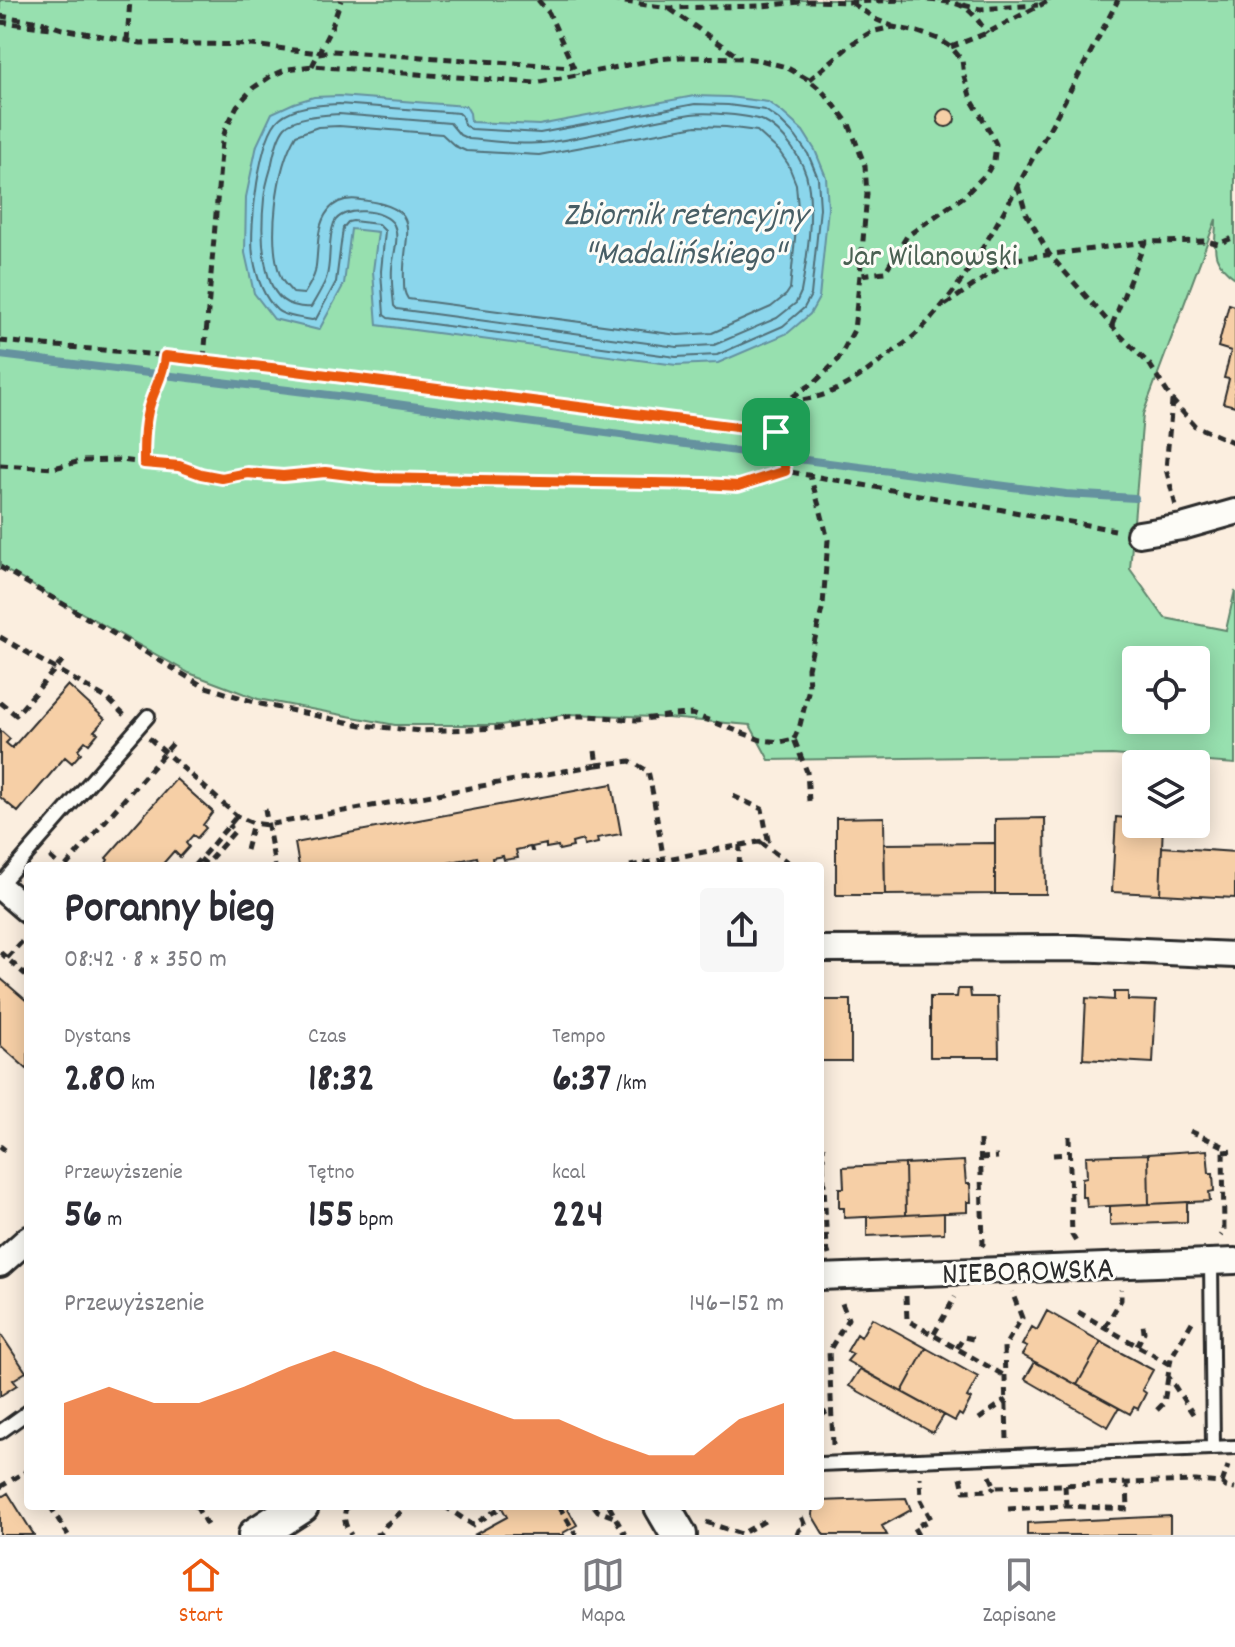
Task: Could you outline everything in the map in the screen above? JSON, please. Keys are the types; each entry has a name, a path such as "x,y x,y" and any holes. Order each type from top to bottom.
{"street":[{"path":"1139,534 1182,527 1235,512"},
{"path":"0,886 24,907"},
{"path":"824,949 1075,948 1235,955"},
{"path":"0,1264 24,1243"},
{"name":"NIEBOROWSKA","path":"825,1268 1220,1256"},
{"path":"256,1535 295,1510"},
{"path":"667,1510 692,1528"}],"lane":[{"path":"0,886 148,716"},
{"path":"1213,1448 1220,1256"},
{"path":"0,1432 24,1415"},
{"path":"824,1464 1235,1447"}],"path":[{"path":"127,41 130,0"},
{"path":"312,66 332,26 340,0"},
{"path":"538,0 549,13 577,75"},
{"path":"611,0 669,8 905,0"},
{"path":"928,0 980,9 1040,5"},
{"path":"951,47 987,33 1050,0"},
{"path":"786,401 811,400 827,395 859,378 914,336 939,309 971,266 1018,186 1118,0"},
{"path":"852,2 877,20 939,39 951,47 962,60 971,99 996,144 994,161 987,173 963,197 907,236 885,272 860,275"},
{"path":"963,5 974,14 987,33"},
{"path":"669,8 739,58"},
{"path":"0,16 41,22 62,29"},
{"path":"0,22 141,43 252,45 319,53 332,51 573,67"},
{"path":"809,80 853,43 871,32 893,27"},
{"path":"204,359 222,141 237,106 253,88 271,76 288,69 312,66 535,83 659,59 760,60 786,67 809,80 849,124 865,166 867,194 854,330 838,360 815,382 786,401 776,432 785,471"},
{"path":"1018,186 1026,213 1049,254 1150,365 1172,400 1195,426 1235,443"},
{"path":"939,309 1016,259 1145,242 1207,241 1218,244 1235,237"},
{"path":"1112,325 1145,242"},
{"path":"0,341 204,359 776,432"},
{"path":"144,463 148,409 164,372 165,356"},
{"path":"1172,400 1166,469 1182,527"},
{"path":"0,465 54,468 81,461 119,460 179,466 222,478 247,473 283,476 325,472 374,478 738,486 785,471 1139,534"},
{"path":"809,801 807,772 794,739 809,688 808,668 823,605 828,540 810,476"},
{"path":"0,567 203,686 261,704 361,725 420,731 501,728 570,716 637,720 692,714 761,740 780,742 794,739"},
{"path":"0,702 16,715 63,660"},
{"path":"69,862 176,740"},
{"path":"595,751 597,765"},
{"path":"197,862 237,816 267,825 630,761 648,771 664,860"},
{"path":"653,862 768,840 762,809 733,796"},
{"path":"265,809 274,862"},
{"path":"246,850 253,823"},
{"path":"759,842 787,862"},
{"path":"739,862 740,845"},
{"path":"7,958 24,939"},
{"path":"0,952 24,973"},
{"path":"1190,1131 1223,1146 1224,1232 1220,1256"},
{"path":"1069,1136 1072,1235 1082,1251"},
{"path":"976,1255 983,1244 980,1140"},
{"path":"1223,1152 1235,1151"},
{"path":"1053,1155 1070,1154"},
{"path":"980,1158 998,1157"},
{"path":"824,1198 825,1268"},
{"path":"994,1440 1007,1439 1004,1347 1022,1318 1010,1287"},
{"path":"934,1334 959,1289"},
{"path":"824,1447 833,1447 829,1351 848,1319 839,1293"},
{"path":"1105,1327 1121,1300 1121,1294"},
{"path":"906,1295 907,1320 1005,1376"},
{"path":"1078,1312 1169,1364"},
{"path":"1157,1410 1164,1403 1171,1358 1197,1314"},
{"path":"1137,1346 1144,1332 1143,1324"},
{"path":"957,1348 964,1337 973,1339"},
{"path":"1168,1376 1198,1421 1213,1421"},
{"path":"824,1377 830,1380"},
{"path":"979,1419 1006,1400"},
{"path":"824,1413 831,1409"},
{"path":"1222,1483 1227,1466 1235,1463"},
{"path":"980,1471 990,1476 995,1487"},
{"path":"0,1487 24,1472"},
{"path":"971,1472 961,1472 964,1491 991,1490 995,1487 1196,1481 1222,1483 1235,1489"},
{"path":"918,1535 914,1528 931,1519 921,1500 920,1480"},
{"path":"1008,1509 1066,1506 1128,1509 1127,1483"},
{"path":"1065,1485 1066,1506"},
{"path":"52,1510 68,1535"},
{"path":"198,1510 208,1527"},
{"path":"345,1510 345,1523 351,1535"},
{"path":"372,1535 380,1534 402,1510"},
{"path":"450,1510 473,1525 497,1510"},
{"path":"561,1510 576,1535"},
{"path":"597,1510 615,1517"},
{"path":"611,1510 625,1535"},
{"path":"797,1535 805,1526 800,1514"},
{"path":"692,1528 741,1534 765,1521"}],"green space":[{"name":"Jar Wilanowski","path":"0,0 1235,0 1235,278 1221,265 1215,252 1216,219 1143,414 1130,569 1165,618 1226,630 1235,590 1235,764 1210,762 1210,750 1122,750 1122,756 769,760 750,725 568,714 501,725 395,725 258,699 189,673 0,567"}],"water":[{"name":"Zbiornik retencyjny \"Madalińskiego\"","path":"339,96 466,106 471,122 539,125 694,96 768,102 803,131 826,177 828,208 819,298 810,314 788,333 718,363 676,365 377,325 373,271 378,232 351,229 344,284 319,330 274,319 254,293 245,253 246,197 257,145 272,113 314,97"}],"building":[{"path":"946,109 955,118 946,127 937,118"},
{"path":"1229,304 1235,306 1235,406 1223,403 1229,379 1224,378 1231,351 1218,347"},
{"path":"68,685 105,719 94,731 98,733 89,744 85,741 78,749 81,753 72,763 65,757 18,812 0,797 0,730 10,739 6,743 12,748"},
{"path":"176,779 213,812 203,825 206,828 197,838 193,835 186,843 189,847 180,857 174,851 164,862 107,862 106,858"},
{"path":"612,784 621,834 597,838 598,843 584,846 583,840 572,843 573,847 559,850 558,846 546,848 546,844 532,847 533,851 530,847 516,850 518,858 504,860 503,856 492,858 493,862 478,862 477,857 464,862 298,862 295,843"},
{"path":"884,817 885,895 836,895 836,818"},
{"path":"1116,817 1122,818 1122,838 1162,838 1160,894 1112,892"},
{"path":"1045,818 1046,894 995,894 995,819"},
{"path":"995,843 995,894 885,895 884,844"},
{"path":"1162,847 1235,852 1235,898 1160,894"},
{"path":"0,978 24,999 24,1066 0,1045"},
{"path":"958,989 970,989 971,997 998,997 999,1057 930,1057 930,997 957,997"},
{"path":"1114,992 1128,992 1128,1000 1156,1001 1153,1063 1083,1059 1086,998 1114,1000"},
{"path":"824,1000 851,1000 851,1061 824,1061"},
{"path":"1207,1150 1209,1173 1213,1173 1214,1191 1209,1192 1210,1201 1149,1204 1148,1154"},
{"path":"1148,1154 1149,1204 1087,1207 1086,1197 1082,1197 1082,1178 1087,1177 1086,1156"},
{"path":"964,1161 966,1184 970,1184 971,1202 967,1202 967,1212 906,1215 905,1164"},
{"path":"905,1164 906,1215 844,1218 844,1208 839,1208 839,1188 844,1188 843,1167"},
{"path":"1187,1202 1187,1222 1110,1225 1110,1206"},
{"path":"944,1213 944,1233 867,1236 867,1217"},
{"path":"1047,1311 1101,1342 1077,1385 1022,1355 1027,1347 1022,1345 1032,1327 1037,1330"},
{"path":"872,1318 926,1348 902,1392 847,1361 853,1354 847,1351 857,1334 861,1337"},
{"path":"0,1333 24,1373 13,1380 17,1385 0,1396"},
{"path":"1101,1342 1153,1370 1142,1390 1146,1393 1138,1409 1134,1407 1130,1414 1077,1385"},
{"path":"926,1348 978,1377 967,1397 971,1399 962,1416 959,1414 955,1421 902,1392"},
{"path":"1035,1362 1119,1408 1108,1427 1025,1379"},
{"path":"860,1369 944,1415 933,1433 849,1386"},
{"path":"8,1493 34,1535 0,1535 0,1498"},
{"path":"906,1498 911,1510 882,1526 887,1535 824,1535 812,1515 813,1510 824,1510 824,1501"},
{"path":"503,1510 568,1510 577,1525 564,1535 474,1535 507,1517"},
{"path":"1170,1516 1170,1535 1027,1535 1027,1523"}],"waterway":[{"path":"0,355 346,397 765,455"},
{"path":"798,459 1066,494 1135,498"}],"route":[{"path":"165,356 776,432 785,471 738,486 374,478 325,472 283,476 247,473 222,478 179,466 144,463 148,409 164,372 165,356"}]}
